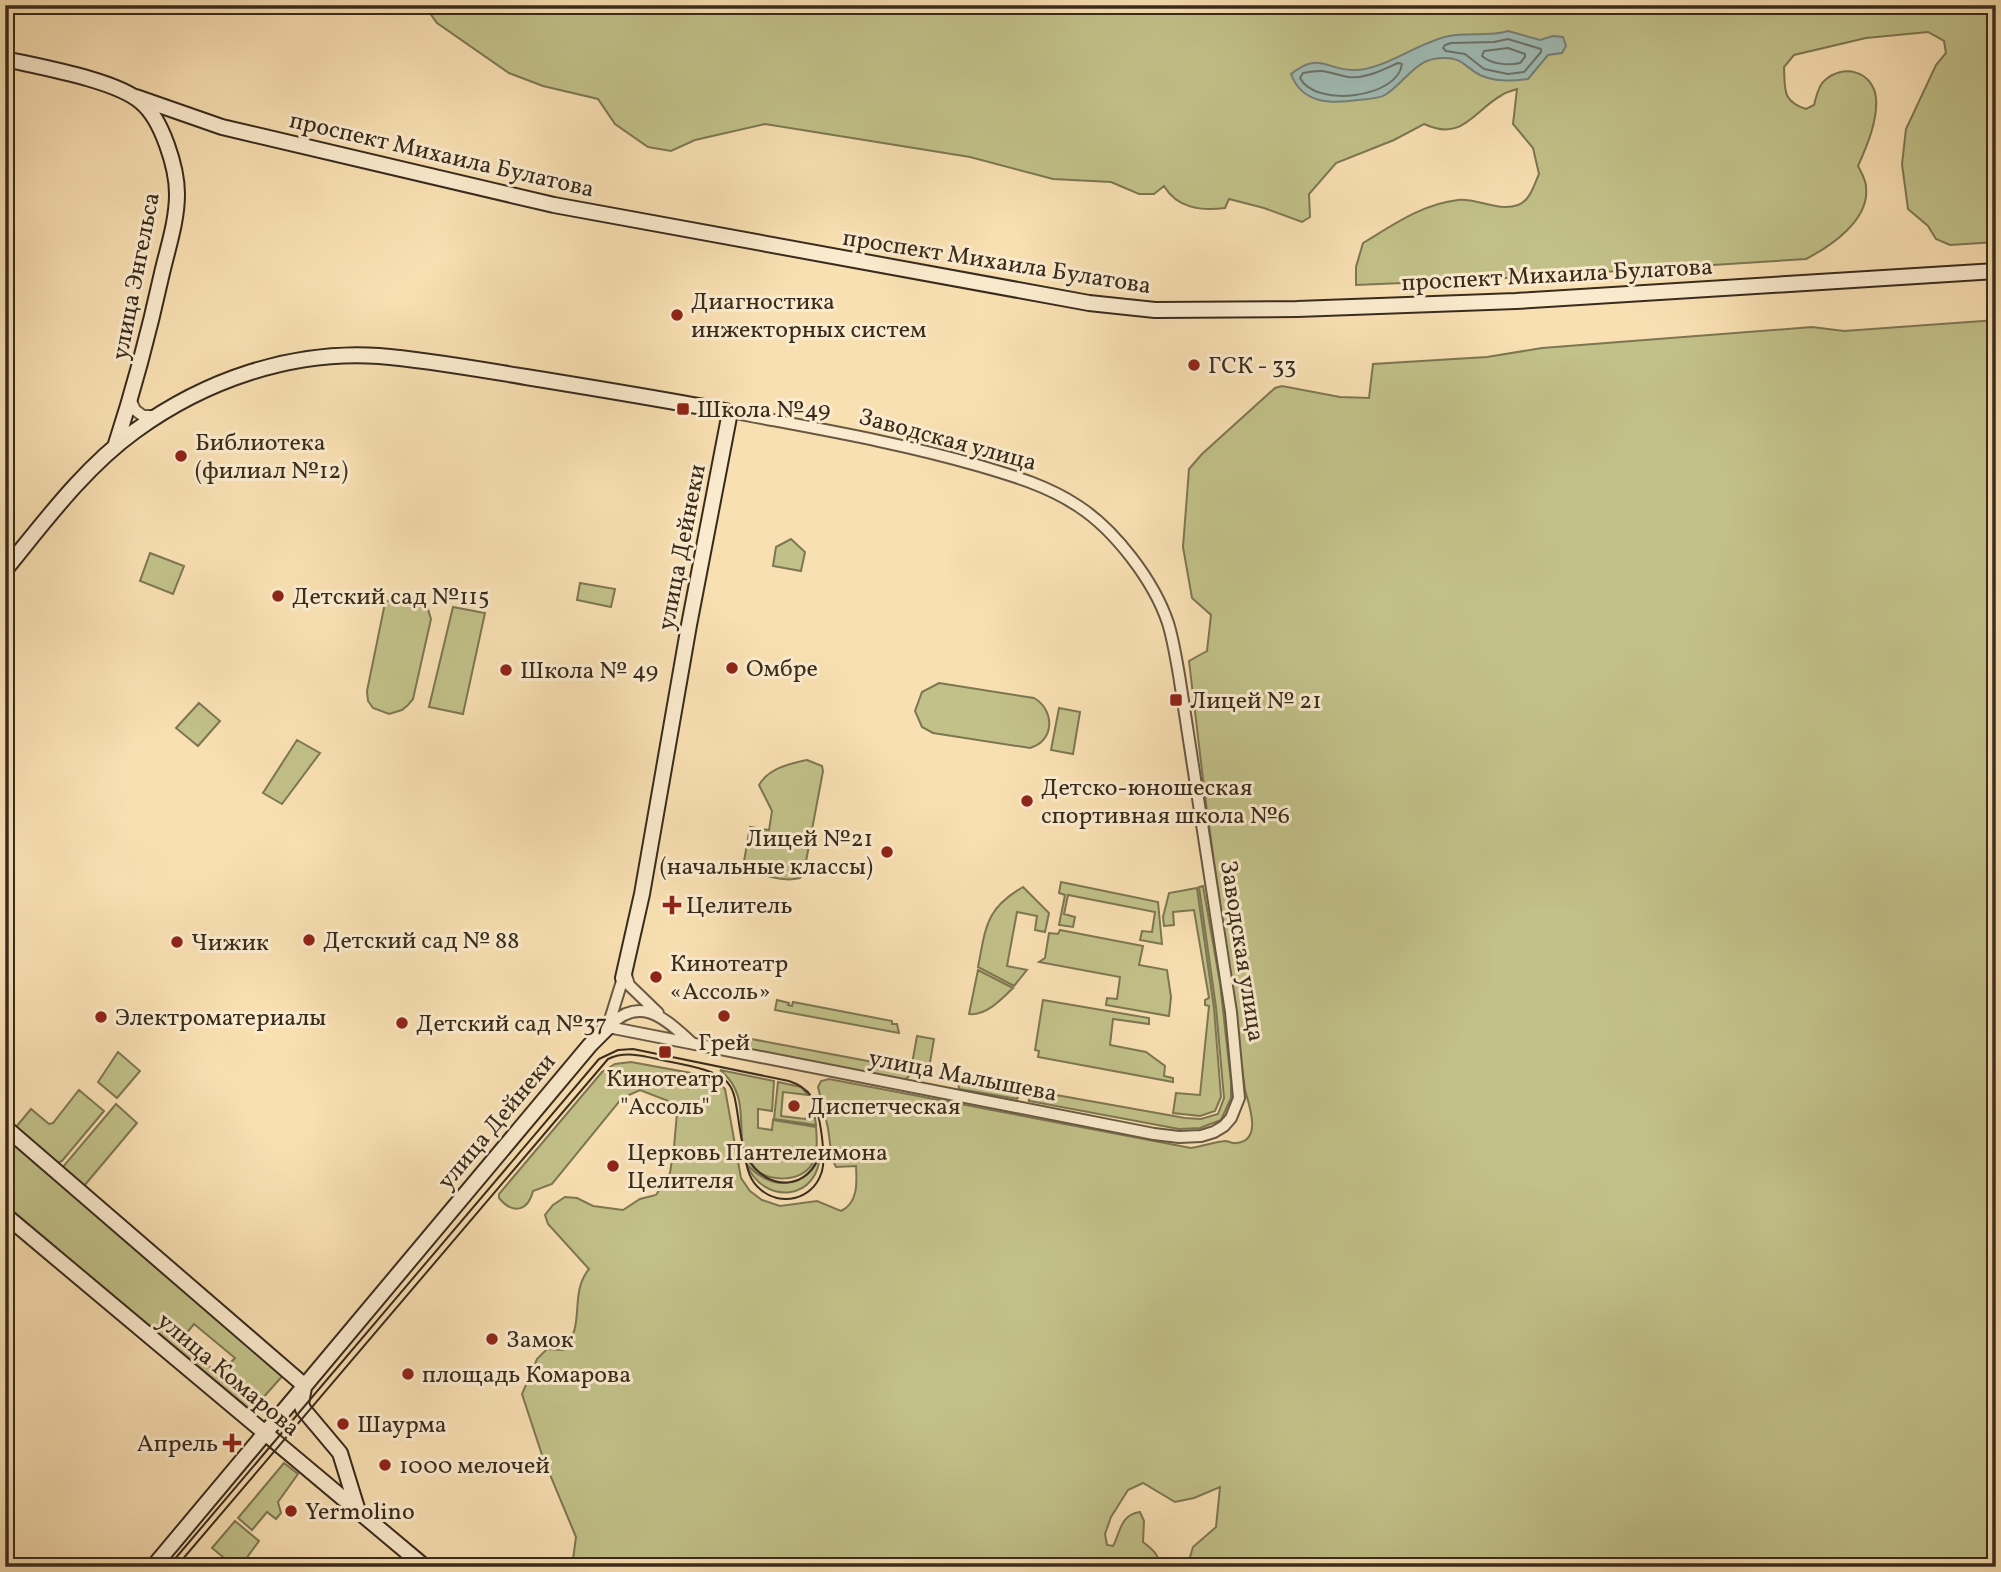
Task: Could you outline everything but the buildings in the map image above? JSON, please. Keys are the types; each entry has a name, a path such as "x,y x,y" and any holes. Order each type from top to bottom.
{"street":[{"path":"5,58 110,85 136,97"},
{"name":"проспект Михаила Булатова","path":"136,97 222,127 554,205 1089,303 1155,310 1297,309 1516,301 1996,271"},
{"name":"улица Энгельса","path":"131,401 175,216 177,197 174,169 166,147 148,108 136,97"},
{"name":"Заводская улица","path":"5,570 61,500 115,447 158,416 230,377 283,363 345,355 441,363 730,412 932,453 1032,483 1061,496 1094,518 1116,540 1137,566 1168,623 1187,723 1231,1012 1239,1098 1231,1118 1224,1126"},
{"path":"131,401 142,416 158,416"},
{"name":"Заводская улица","path":"115,447 131,401"},
{"name":"улица Дейнеки","path":"153,1567 590,1045 608,1027 624,975 642,894 730,412"},
{"path":"624,975 629,985 693,1044"},
{"path":"608,1027 617,1017 630,1012 656,1014 668,1022"},
{"name":"улица Малышева","path":"608,1027 1154,1134 1201,1136 1224,1126"},
{"name":"улица Комарова","path":"5,1127 305,1386"},
{"name":"улица Комарова","path":"5,1215 425,1567"},
{"path":"305,1386 303,1409 342,1455 358,1510"},
{"path":"281,1415 295,1414 304,1417 323,1431"},
{"path":"326,1485 336,1484 341,1475 337,1448"}],"shaded area":[{"path":"424,5 1996,5 1996,242 1950,245 1936,239 1928,226 1908,209 1902,164 1906,129 1936,65 1946,53 1944,41 1928,32 1866,38 1794,55 1784,67 1786,94 1798,106 1806,109 1814,105 1822,83 1840,72 1848,71 1863,76 1874,89 1876,98 1874,124 1858,166 1866,184 1866,199 1862,210 1837,239 1806,259 1356,285 1356,267 1363,243 1408,216 1432,206 1458,200 1510,207 1526,200 1539,174 1533,148 1513,124 1517,89 1504,94 1458,127 1437,129 1424,124 1394,140 1336,163 1309,194 1310,217 1302,222 1229,199 1225,208 1190,206 1176,199 1164,186 1154,194 1139,194 1111,182 1053,179 970,157 765,124 695,140 671,151 648,147 615,124 598,99 543,86 509,73 437,23"},
{"path":"1996,320 1996,1567 1187,1567 1193,1547 1216,1527 1220,1487 1194,1498 1175,1502 1143,1483 1128,1490 1111,1517 1105,1534 1107,1545 1113,1546 1128,1516 1140,1512 1144,1521 1143,1542 1157,1555 1160,1567 572,1567 576,1537 543,1458 522,1394 537,1359 547,1349 563,1350 570,1341 576,1321 579,1289 589,1269 548,1224 545,1215 565,1197 577,1198 593,1206 623,1210 640,1199 656,1195 670,1173 677,1113 671,1102 640,1090 622,1098 552,1184 533,1191 528,1203 515,1209 504,1203 499,1194 602,1072 615,1064 631,1062 713,1077 725,1089 741,1178 750,1191 762,1200 780,1206 817,1201 841,1211 853,1198 856,1166 836,1167 832,1159 818,1087 821,1081 829,1079 1191,1148 1225,1141 1236,1143 1249,1136 1252,1129 1251,1113 1245,1090 1189,661 1207,651 1211,615 1192,598 1183,547 1189,469 1275,388 1282,386 1340,397 1369,398 1373,364 1487,357 1542,348 1812,327 1844,331"},
{"path":"791,539 805,552 801,571 773,566 776,547"},
{"path":"150,553 184,566 173,594 140,581"},
{"path":"580,583 615,589 611,607 577,600"},
{"path":"408,595 427,606 431,619 413,699 402,710 389,714 373,708 368,701 367,691 385,603 394,597"},
{"path":"453,607 485,613 463,714 429,707"},
{"path":"939,683 1034,698 1041,703 1049,717 1048,732 1044,739 1030,748 933,733 922,727 915,711 922,692"},
{"path":"199,703 220,721 198,746 176,728"},
{"path":"1059,708 1080,712 1073,754 1051,750"},
{"path":"297,740 320,753 282,804 263,793"},
{"path":"807,760 822,766 823,771 804,872 800,878 779,879 743,867 750,827 769,830 772,811 759,785 768,774"},
{"path":"1061,882 1158,902 1162,944 1140,940 1142,931 1152,932 1155,912 1068,895 1064,914 1075,917 1073,927 1059,925 1065,895 1059,893"},
{"path":"1203,886 1220,983 1231,1082 1231,1098 1221,1120 1200,1128 1179,1129 1029,1101 1028,1090 1185,1118 1201,1119 1218,1114 1224,1098 1216,1007 1199,887"},
{"path":"1023,887 1049,913 1045,932 1035,930 1037,916 1017,912 1007,966 1027,970 1014,986 978,967 986,930 994,911 1010,895"},
{"path":"1197,888 1214,1008 1221,1097 1215,1111 1200,1116 1173,1113 1176,1093 1200,1095 1209,1006 1205,1005 1205,1000 1209,998 1194,910 1173,912 1174,925 1164,926 1163,917 1169,893"},
{"path":"1060,930 1143,946 1139,965 1167,970 1171,997 1169,1016 1106,1005 1107,998 1117,999 1120,977 1039,962 1045,958 1049,933 1058,934"},
{"path":"978,970 1013,988 987,1010 969,1014"},
{"path":"777,1000 792,1006 793,1002 892,1021 892,1024 897,1024 899,1033 775,1010"},
{"path":"1043,1000 1149,1018 1149,1024 1113,1019 1110,1045 1146,1052 1165,1066 1164,1076 1173,1078 1173,1082 1038,1057 1039,1051 1035,1050"},
{"path":"917,1036 934,1039 929,1068 912,1064"},
{"path":"741,1037 915,1070 905,1080 739,1049"},
{"path":"118,1052 140,1071 117,1098 98,1082"},
{"path":"720,1070 774,1081 772,1111 758,1109 758,1128 772,1130 773,1120 816,1127 815,1155 807,1170 793,1177 776,1178 754,1168 743,1146 737,1094"},
{"path":"958,1079 1021,1091 1017,1099 959,1089"},
{"path":"778,1082 801,1087 808,1095 783,1092 781,1116 805,1119 814,1111 816,1125 774,1119"},
{"path":"79,1090 104,1111 62,1161 57,1163 16,1127 31,1109 49,1124 53,1123"},
{"path":"116,1104 137,1123 84,1186 62,1168"},
{"path":"5,1135 285,1373 247,1416 5,1213","holes":["194,1324 235,1358 219,1375 180,1341"]},
{"path":"820,1151 818,1168 811,1180 802,1188 790,1192 777,1192 765,1187 754,1177 746,1163 766,1179 788,1183 807,1174"},
{"path":"284,1463 298,1474 278,1502 281,1513 276,1519 267,1512 252,1530 238,1518"},
{"path":"235,1521 259,1541 240,1567 235,1567 212,1548"}],"water":[{"path":"1508,31 1540,40 1553,36 1563,37 1566,46 1562,53 1548,55 1528,79 1492,79 1480,75 1455,59 1433,59 1417,67 1385,95 1348,101 1318,100 1302,91 1291,74 1300,67 1315,63 1343,69 1363,69 1387,62 1437,39"}],"tram line":[{"path":"168,1567 599,1059 618,1050 633,1049 789,1081 802,1087 811,1096 822,1135 821,1174 817,1183 803,1195 777,1198 760,1189 750,1174 735,1099 724,1079 712,1072 644,1056 622,1055 608,1059 176,1567"},
{"path":"749,1160 767,1178 788,1182 807,1174 820,1153"}],"place":[{"name":"Диагностика инжекторных систем","path":"677,315"},
{"name":"ГСК - 33","path":"1194,365"},
{"name":"Школа №49","path":"683,409"},
{"name":"Библиотека (филиал №12)","path":"181,456"},
{"name":"Детский сад №115","path":"278,596"},
{"name":"Омбре","path":"732,668"},
{"name":"Школа № 49","path":"506,670"},
{"name":"Лицей № 21","path":"1176,700"},
{"name":"Детско-юношеская спортивная школа №6","path":"1027,801"},
{"name":"Лицей №21 (начальные классы)","path":"887,852"},
{"name":"Целитель","path":"672,905"},
{"name":"Детский сад № 88","path":"309,940"},
{"name":"Чижик","path":"177,942"},
{"name":"Кинотеатр «Ассоль»","path":"656,977"},
{"name":"Грей","path":"724,1016"},
{"name":"Электроматериалы","path":"101,1017"},
{"name":"Детский сад №37","path":"402,1023"},
{"name":"Кинотеатр \"Ассоль\"","path":"665,1052"},
{"name":"Диспетческая","path":"794,1106"},
{"name":"Церковь Пантелеимона Целителя","path":"613,1166"},
{"name":"Замок","path":"492,1339"},
{"name":"площадь Комарова","path":"408,1374"},
{"name":"Шаурма","path":"343,1424"},
{"name":"Апрель","path":"232,1443"},
{"name":"1000 мелочей","path":"385,1465"},
{"name":"Yermolino","path":"291,1511"}]}
